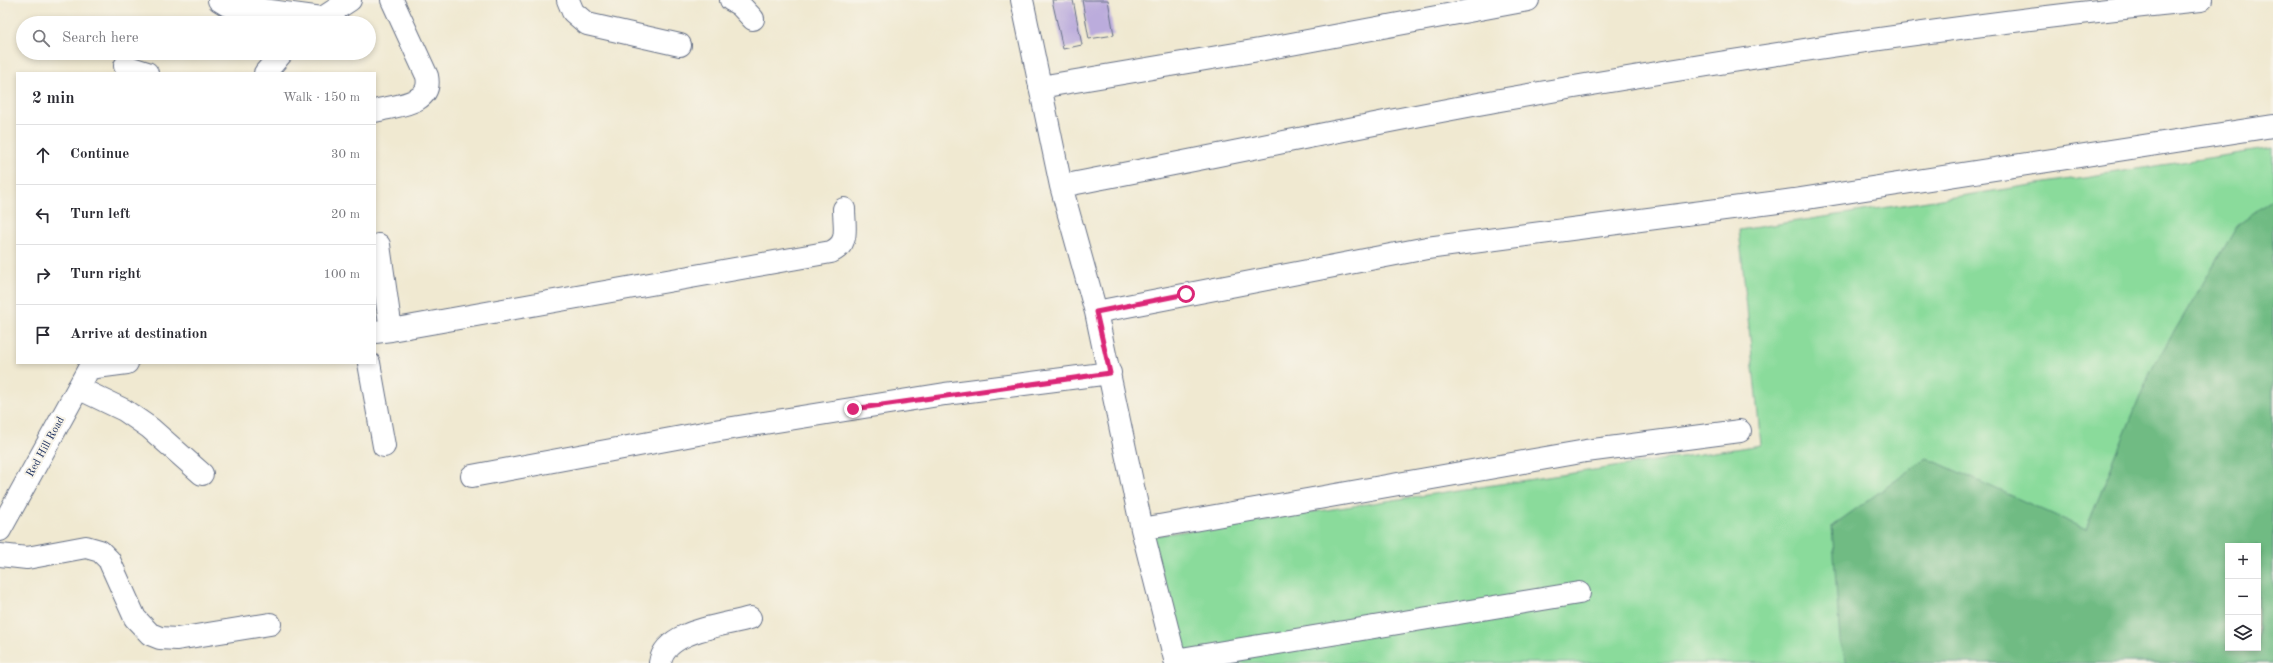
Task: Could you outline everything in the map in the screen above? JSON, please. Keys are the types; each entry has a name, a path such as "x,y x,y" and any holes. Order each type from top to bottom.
{"street":[{"path":"219,0 227,5 290,16"},
{"path":"326,16 350,0"},
{"path":"376,111 419,99 426,93 429,85 427,76 392,0"},
{"path":"568,0 572,12 587,24 680,45"},
{"path":"731,0 740,5 753,19"},
{"path":"1022,0 1061,186 1096,312 1142,529 1176,662 1579,593"},
{"path":"1040,87 1259,50 1528,0"},
{"path":"1061,186 1500,100 1819,48 2028,18 2201,0"},
{"path":"267,72 276,60"},
{"path":"125,66 144,72"},
{"path":"1096,312 1427,248 1794,200 2273,126"},
{"path":"379,245 383,331 831,252 840,248 844,240 844,209"},
{"path":"91,365 109,364"},
{"path":"369,364 384,446"},
{"name":"Red Hill Road","path":"0,530 91,365"},
{"path":"472,476 714,431 945,394 1110,373"},
{"path":"78,388 124,410 150,428 202,474"},
{"path":"1142,529 1586,451 1740,431"},
{"path":"0,555 27,558 86,547 100,551 108,560 135,618 150,634 160,638 177,639 270,624"},
{"path":"660,663 661,653 679,637 750,618"}],"green space":[{"path":"2273,148 2273,663 1186,663 1152,536 1761,445 1739,230"},
{"path":"2273,199 2273,663 1847,663 1840,641 1832,526 1927,458 2086,529 2150,372 2239,223"}],"building":[{"path":"1052,0 1073,0 1082,45 1063,49"},
{"path":"1082,0 1108,0 1114,35 1089,39"}],"route":[{"path":"853,409 945,394 1110,373 1096,312 1186,294"}]}
